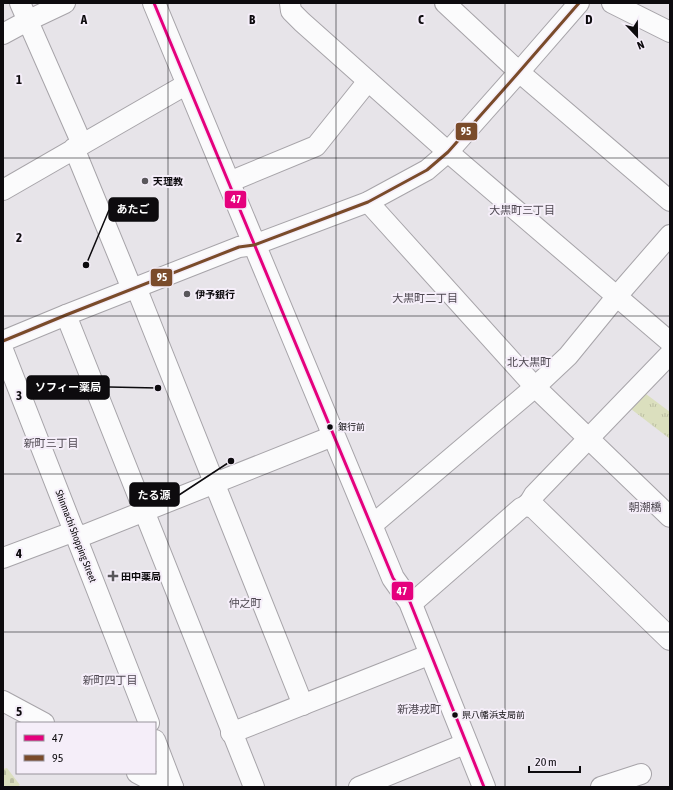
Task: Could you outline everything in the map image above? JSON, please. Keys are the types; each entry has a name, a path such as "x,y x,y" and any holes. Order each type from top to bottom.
{"street":[{"path":"3,34 23,12 66,3"},
{"path":"154,3 393,578 410,602 484,787"},
{"path":"290,3 290,11 368,81 448,152 670,342"},
{"path":"445,3 519,72 670,201"},
{"path":"3,342 66,315 239,247 254,245 368,202 426,170 448,152 579,3"},
{"path":"612,3 670,32"},
{"path":"23,12 134,288 215,483 303,705"},
{"path":"229,182 316,146 368,81"},
{"path":"3,190 187,84"},
{"path":"368,202 535,386 670,517"},
{"path":"371,526 568,356 617,296 670,235"},
{"path":"66,315 231,733 254,787"},
{"name":"Shinmachi Shopping Street","path":"3,350 149,722"},
{"path":"528,506 534,495 670,354"},
{"path":"3,558 144,512 333,436"},
{"path":"410,602 417,599 521,508 528,506 536,508 670,639"},
{"path":"231,733 431,654"},
{"path":"3,701 42,722"},
{"path":"156,743 173,787"},
{"path":"362,786 467,743"},
{"path":"139,774 154,782 173,787"},
{"path":"601,787 640,774"}],"green space":[{"path":"646,394 670,412 670,439 631,409"},
{"path":"7,768 20,785 17,787 3,787 3,769"}],"transit line":[{"name":"47","path":"154,3 393,578 410,602 484,787"},
{"name":"95","path":"3,341 239,247 254,245 368,202 427,170 448,152 579,3"}],"place":[{"name":"天理教","path":"145,181"},
{"name":"あたご","path":"86,265"},
{"name":"伊予銀行","path":"187,294"},
{"name":"ソフィー薬局","path":"158,388"},
{"name":"銀行前","path":"330,427"},
{"name":"たる源","path":"231,461"},
{"name":"田中薬局","path":"113,576"},
{"name":"県八幡浜支局前","path":"455,715"}],"district":[{"name":"大黒町三丁目","path":"522,210"},
{"name":"大黒町二丁目","path":"425,298"},
{"name":"北大黒町","path":"529,362"},
{"name":"新町三丁目","path":"51,443"},
{"name":"朝潮橋","path":"645,507"},
{"name":"仲之町","path":"245,603"},
{"name":"新町四丁目","path":"110,680"},
{"name":"新港戎町","path":"419,709"}]}
